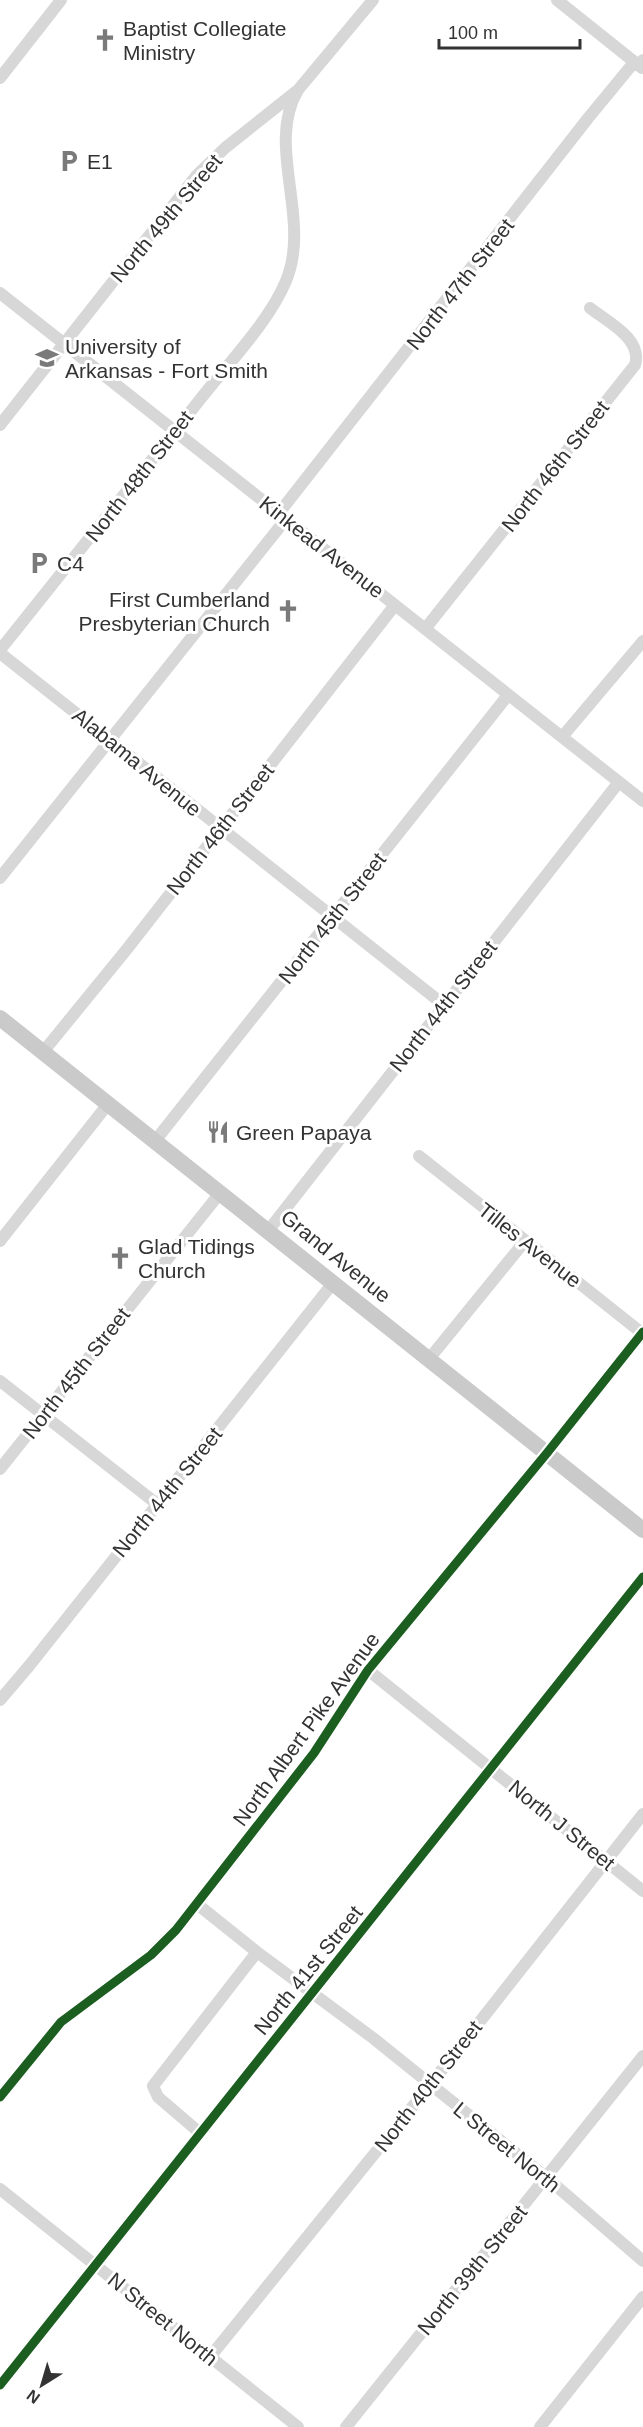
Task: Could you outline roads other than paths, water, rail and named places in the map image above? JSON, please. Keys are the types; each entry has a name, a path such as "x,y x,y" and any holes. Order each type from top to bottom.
{"main road":[{"name":"Grand Avenue","path":"0,1018 643,1530"}],"street":[{"path":"0,78 61,0"},
{"name":"North 49th Street","path":"0,425 197,174 225,148 298,90 373,0"},
{"path":"557,0 641,64"},
{"name":"North 47th Street","path":"0,878 110,740 589,117 631,66 641,64"},
{"name":"North 48th Street","path":"0,651 268,313 286,281 294,251 296,231 285,122 298,90"},
{"name":"Kinkead Avenue","path":"0,293 643,801"},
{"name":"North 46th Street","path":"425,629 634,365 637,352 631,340 590,308"},
{"name":"North 46th Street","path":"43,1052 395,605"},
{"path":"562,737 643,641"},
{"name":"Alabama Avenue","path":"0,651 220,829 444,1005"},
{"name":"North 45th Street","path":"155,1141 508,695"},
{"name":"North 44th Street","path":"268,1231 619,782"},
{"path":"0,1241 108,1104"},
{"name":"Tilles Avenue","path":"419,1156 641,1338"},
{"name":"North 45th Street","path":"0,1469 220,1193"},
{"path":"429,1359 525,1241"},
{"name":"North 44th Street","path":"0,1700 333,1283"},
{"name":"North Albert Pike Avenue","path":"0,2097 61,2022 151,1955 176,1930 314,1753 368,1670 641,1338"},
{"path":"0,1381 157,1504"},
{"name":"North 41st Street","path":"0,2385 643,1577"},
{"name":"North J Street","path":"368,1670 643,1891"},
{"name":"North 40th Street","path":"210,2357 430,2085 643,1814"},
{"name":"L Street North","path":"197,1904 312,1994 373,2038 547,2178 643,2261"},
{"path":"200,2133 158,2097 153,2086 257,1952"},
{"name":"North 39th Street","path":"346,2427 643,2056"},
{"name":"N Street North","path":"0,2189 298,2427"},
{"path":"540,2427 643,2297"}],"place":[{"name":"Baptist Collegiate Ministry","path":"105,40"},
{"name":"E1","path":"69,161"},
{"name":"University of Arkansas - Fort Smith","path":"47,358"},
{"name":"C4","path":"39,563"},
{"name":"First Cumberland Presbyterian Church","path":"288,611"},
{"name":"Green Papaya","path":"218,1132"},
{"name":"Glad Tidings Church","path":"120,1258"}]}
